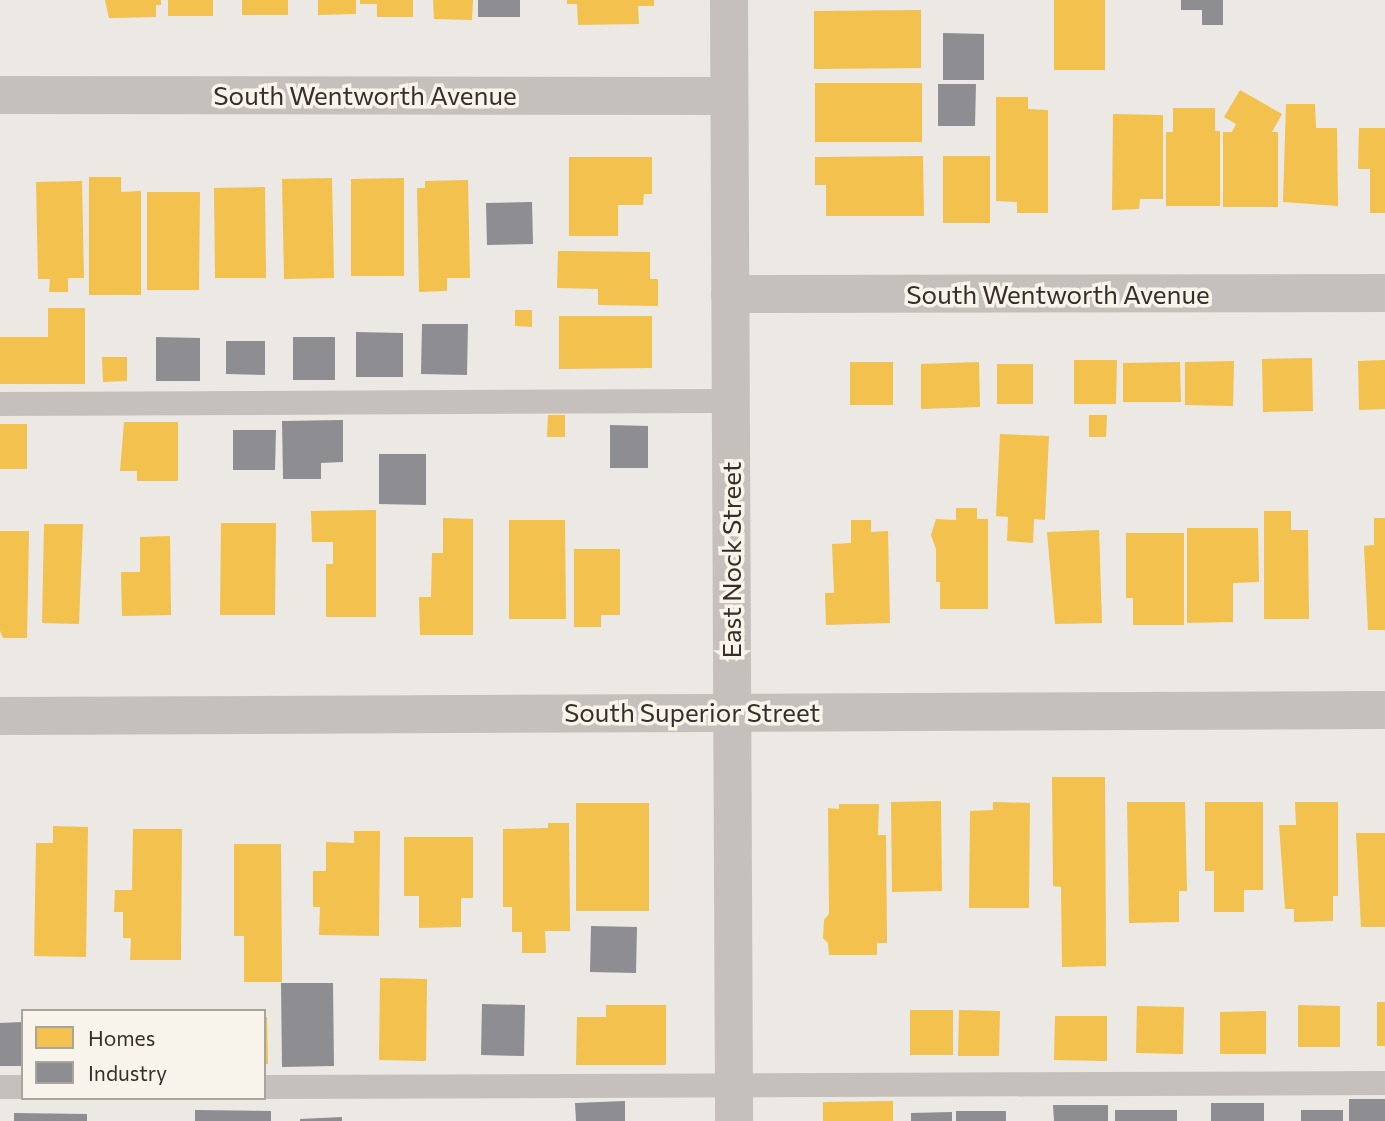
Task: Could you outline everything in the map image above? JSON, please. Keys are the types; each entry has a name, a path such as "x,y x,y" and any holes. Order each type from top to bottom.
{"street":[{"name":"East Nock Street","path":"729,0 734,1103"},
{"name":"South Wentworth Avenue","path":"0,95 729,96"},
{"name":"South Wentworth Avenue","path":"730,294 1385,293"},
{"name":"South Superior Street","path":"0,716 1385,710"}],"lane":[{"path":"0,404 731,401"},
{"path":"266,1087 734,1103 1385,1083"},
{"path":"0,1087 21,1087"}],"building: Homes":[{"path":"105,0 161,0 161,5 156,5 156,17 109,18"},
{"path":"168,0 213,0 213,16 168,16"},
{"path":"242,0 288,0 288,15 242,15"},
{"path":"318,0 356,0 356,14 318,15"},
{"path":"360,0 413,0 413,17 377,17 377,4 360,4"},
{"path":"433,0 473,0 472,20 434,19"},
{"path":"567,0 654,0 654,6 638,6 639,24 578,25 577,4 567,4"},
{"path":"1054,0 1105,0 1105,70 1054,70"},
{"path":"921,10 921,68 814,69 814,11"},
{"path":"815,83 922,83 922,142 815,142"},
{"path":"1240,90 1282,114 1272,132 1278,132 1278,207 1223,207 1223,132 1232,132 1236,124 1224,117"},
{"path":"996,97 1028,97 1028,109 1048,110 1048,213 1017,213 1017,202 996,201"},
{"path":"1286,104 1315,104 1316,128 1337,128 1338,206 1283,202"},
{"path":"1173,108 1215,108 1215,131 1220,131 1220,206 1166,206 1166,132 1173,132"},
{"path":"1113,114 1163,115 1163,199 1140,199 1139,209 1112,210"},
{"path":"1359,128 1385,128 1385,213 1370,213 1370,169 1358,169"},
{"path":"923,156 924,216 826,216 826,185 815,185 815,157"},
{"path":"943,156 990,156 990,223 943,223"},
{"path":"569,157 652,157 652,194 644,194 643,205 618,205 618,236 569,236"},
{"path":"89,177 121,177 121,192 141,191 141,295 89,295"},
{"path":"332,178 334,278 284,279 282,179"},
{"path":"404,178 404,276 351,276 351,179"},
{"path":"468,180 470,278 447,278 447,291 419,292 417,188 425,188 425,181"},
{"path":"82,181 84,278 68,278 68,292 49,292 50,279 38,279 36,182"},
{"path":"265,187 266,278 215,278 214,188"},
{"path":"147,192 200,192 199,290 147,290"},
{"path":"558,251 650,252 650,279 658,279 658,306 598,305 598,289 557,288"},
{"path":"48,308 85,308 85,384 0,384 0,337 48,337"},
{"path":"515,310 532,310 532,327 515,326"},
{"path":"559,316 652,316 652,368 559,369"},
{"path":"102,357 127,357 127,381 103,382"},
{"path":"1312,358 1313,411 1263,412 1262,359"},
{"path":"1074,360 1117,360 1116,404 1074,404"},
{"path":"1385,360 1385,409 1359,410 1358,361"},
{"path":"1234,361 1233,406 1185,405 1185,362"},
{"path":"850,362 893,362 893,405 850,405"},
{"path":"979,362 980,407 921,409 921,364"},
{"path":"1180,362 1181,402 1123,402 1123,363"},
{"path":"997,364 1033,364 1033,404 997,404"},
{"path":"548,415 565,415 565,437 547,437"},
{"path":"1089,415 1107,415 1106,437 1089,437"},
{"path":"124,422 178,422 178,481 137,481 137,471 120,471"},
{"path":"0,424 27,424 27,469 0,469"},
{"path":"1000,434 1049,436 1045,520 1034,519 1033,543 1007,541 1008,517 996,516"},
{"path":"956,508 977,508 977,519 988,519 988,609 940,609 940,582 936,582 936,549 931,535 936,519 956,520"},
{"path":"376,510 376,617 326,617 326,564 333,564 333,542 312,542 311,511"},
{"path":"1264,511 1291,511 1291,530 1308,530 1309,619 1264,619"},
{"path":"443,518 473,519 473,635 420,635 419,597 431,597 432,553 443,553"},
{"path":"1374,518 1385,518 1385,630 1368,630 1364,546 1374,545"},
{"path":"509,520 565,520 566,619 509,619"},
{"path":"851,520 871,520 871,532 888,531 890,623 826,625 825,593 834,593 832,544 851,543"},
{"path":"221,523 276,523 275,615 220,615"},
{"path":"44,524 83,524 79,624 42,623"},
{"path":"1187,528 1258,528 1259,582 1233,583 1233,622 1187,623"},
{"path":"1099,530 1102,623 1055,624 1047,532"},
{"path":"0,531 29,531 27,638 3,638 0,631"},
{"path":"1126,533 1184,533 1184,625 1133,625 1133,598 1126,598"},
{"path":"170,536 171,615 122,616 121,572 140,572 140,537"},
{"path":"574,549 620,549 620,615 601,615 601,627 574,627"},
{"path":"1052,777 1105,777 1106,966 1062,967 1061,887 1053,886"},
{"path":"941,801 942,891 892,892 891,802"},
{"path":"993,802 1030,803 1029,908 969,908 970,811 993,810"},
{"path":"1127,802 1185,802 1187,891 1179,891 1179,922 1129,923"},
{"path":"1205,802 1263,802 1263,890 1244,890 1244,912 1214,912 1214,871 1205,871"},
{"path":"1295,802 1338,802 1338,896 1333,896 1333,921 1294,922 1294,909 1285,909 1279,825 1296,825"},
{"path":"576,803 649,803 649,911 576,911"},
{"path":"839,804 879,804 878,835 886,835 887,943 877,943 877,955 829,955 828,943 823,938 824,920 829,914 828,808 839,809"},
{"path":"548,823 569,823 570,931 545,931 546,953 522,953 522,932 512,932 512,907 503,907 503,829 548,828"},
{"path":"53,826 88,827 86,957 34,956 36,843 53,843"},
{"path":"133,829 182,829 181,960 130,960 131,938 123,938 123,912 114,912 115,890 132,890"},
{"path":"354,831 380,831 379,936 319,935 320,907 313,907 313,871 326,871 326,842 354,843"},
{"path":"1356,833 1385,833 1385,927 1361,927"},
{"path":"404,837 473,837 473,898 461,898 461,927 419,928 419,896 404,896"},
{"path":"234,844 281,844 282,982 244,982 244,936 234,936"},
{"path":"380,978 427,979 426,1061 379,1060"},
{"path":"1377,1002 1385,1002 1385,1046 1377,1046"},
{"path":"606,1005 666,1005 666,1065 576,1065 577,1017 606,1017"},
{"path":"1298,1005 1340,1006 1340,1047 1298,1047"},
{"path":"1137,1006 1184,1007 1183,1054 1136,1053"},
{"path":"910,1010 953,1010 953,1055 910,1055"},
{"path":"959,1010 1000,1011 999,1056 958,1056"},
{"path":"1266,1011 1266,1054 1220,1054 1220,1012"},
{"path":"1055,1016 1107,1016 1107,1061 1054,1060"},
{"path":"266,1017 267,1017 266,1064"},
{"path":"893,1101 893,1121 823,1121 823,1102"}],"building: Industry":[{"path":"478,0 520,0 520,17 478,17"},
{"path":"1181,0 1223,0 1223,25 1202,25 1202,10 1181,10"},
{"path":"943,33 984,34 984,80 943,80"},
{"path":"938,84 976,84 975,126 938,126"},
{"path":"532,202 533,244 487,245 486,203"},
{"path":"422,324 468,324 467,375 421,374"},
{"path":"356,332 403,333 403,377 356,377"},
{"path":"156,337 200,338 200,381 156,381"},
{"path":"293,337 335,337 335,380 293,380"},
{"path":"226,341 265,341 265,375 226,374"},
{"path":"343,420 343,462 321,463 321,479 283,479 282,421"},
{"path":"610,425 648,426 648,468 610,468"},
{"path":"233,430 276,430 275,470 233,470"},
{"path":"379,454 426,454 426,505 379,504"},
{"path":"591,926 637,927 636,973 590,972"},
{"path":"281,983 333,983 334,1066 282,1067"},
{"path":"482,1004 525,1005 524,1056 481,1055"},
{"path":"21,1022 21,1066 0,1066 0,1023"},
{"path":"1349,1099 1385,1099 1385,1121 1349,1121"},
{"path":"625,1101 625,1121 576,1121 575,1103"},
{"path":"1211,1103 1264,1103 1264,1121 1211,1121"},
{"path":"1053,1105 1108,1105 1108,1121 1054,1121"},
{"path":"195,1110 271,1111 271,1121 195,1121"},
{"path":"1115,1110 1177,1110 1177,1121 1115,1121"},
{"path":"1301,1110 1343,1110 1343,1121 1301,1121"},
{"path":"956,1111 1006,1111 1006,1121 956,1121"},
{"path":"952,1112 952,1121 911,1121 911,1113"},
{"path":"14,1113 87,1114 87,1121 14,1121"},
{"path":"342,1117 342,1121 300,1121 300,1119"}]}
